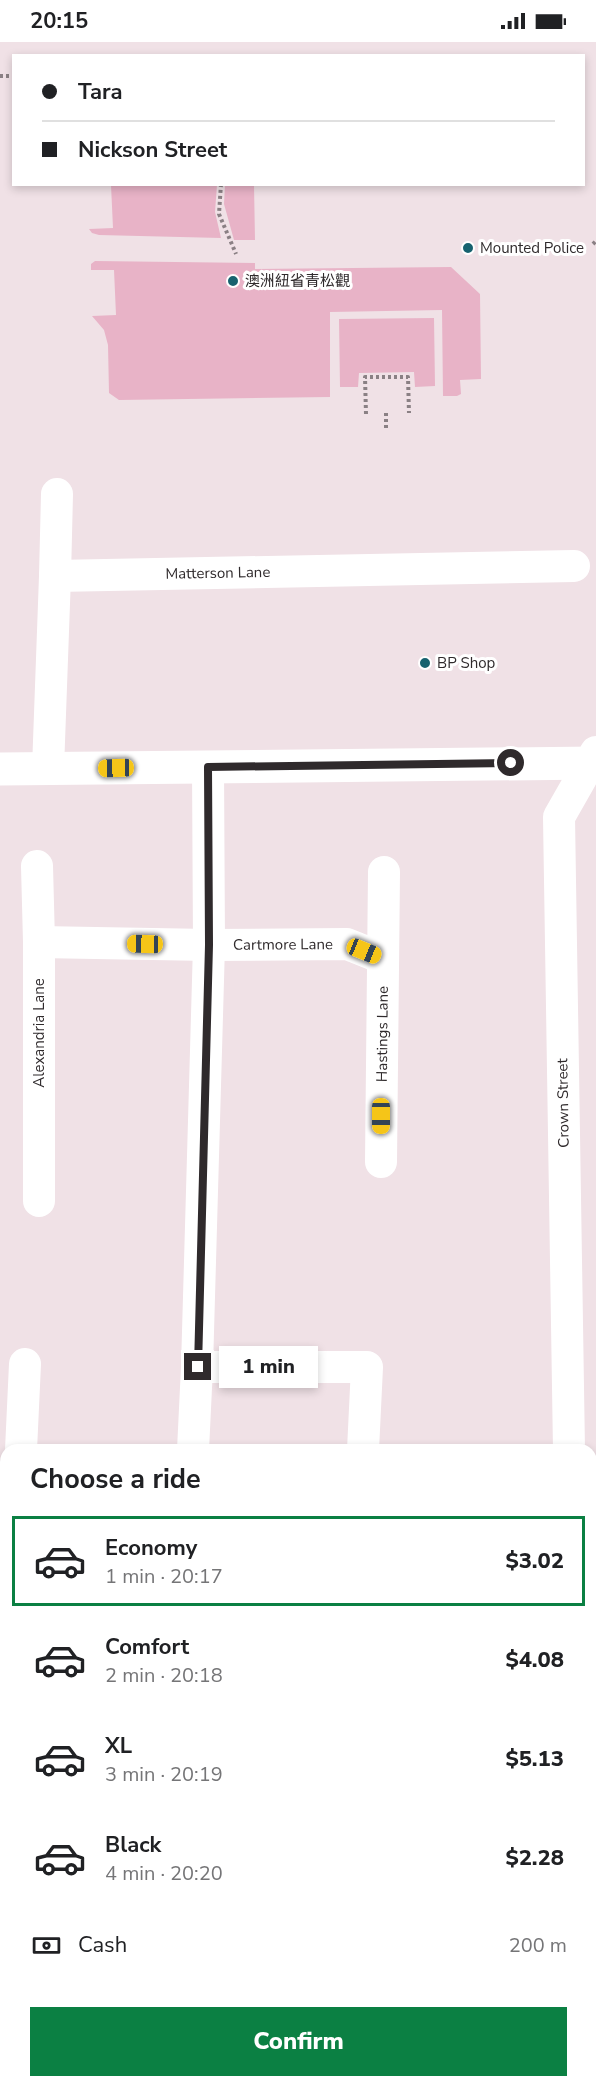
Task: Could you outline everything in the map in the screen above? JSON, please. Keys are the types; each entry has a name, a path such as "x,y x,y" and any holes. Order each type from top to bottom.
{"main road":[{"path":"0,769 594,760"}],"street":[{"path":"48,769 57,494"},
{"name":"Matterson Lane","path":"55,576 574,566"},
{"name":"Crown Street","path":"569,1444 559,818 594,760"},
{"path":"193,1444 198,1367 209,945 208,767"},
{"name":"Alexandria Lane","path":"37,866 39,1201"},
{"name":"Hastings Lane","path":"381,1162 384,872"},
{"name":"Cartmore Lane","path":"39,942 209,945 347,944 382,958"},
{"path":"21,1444 25,1364"},
{"path":"198,1367 367,1367 363,1444"}],"path":[{"path":"221,186 219,214 236,254"},
{"path":"366,414 365,377 408,377 409,413"},
{"path":"386,413 386,431"}],"shaded area":[{"path":"111,186 217,186 215,212 221,238 99,235 92,233 89,229 113,228"},
{"path":"225,186 254,186 255,240 234,240 224,204"},
{"path":"95,261 255,263 255,269 451,267 480,294 481,379 460,380 461,394 443,396 442,310 330,312 330,397 119,400 109,393 108,345 104,330 92,316 116,315 114,270 91,270 91,264"},
{"path":"434,318 435,386 415,387 414,372 359,373 358,387 340,387 339,319"}],"place":[{"name":"Mounted Police","path":"468,248"},
{"name":"澳洲紐省青松觀","path":"233,281"},
{"name":"BP Shop","path":"425,663"}],"route":[{"path":"198,1367 209,945 208,767 511,763"}]}
